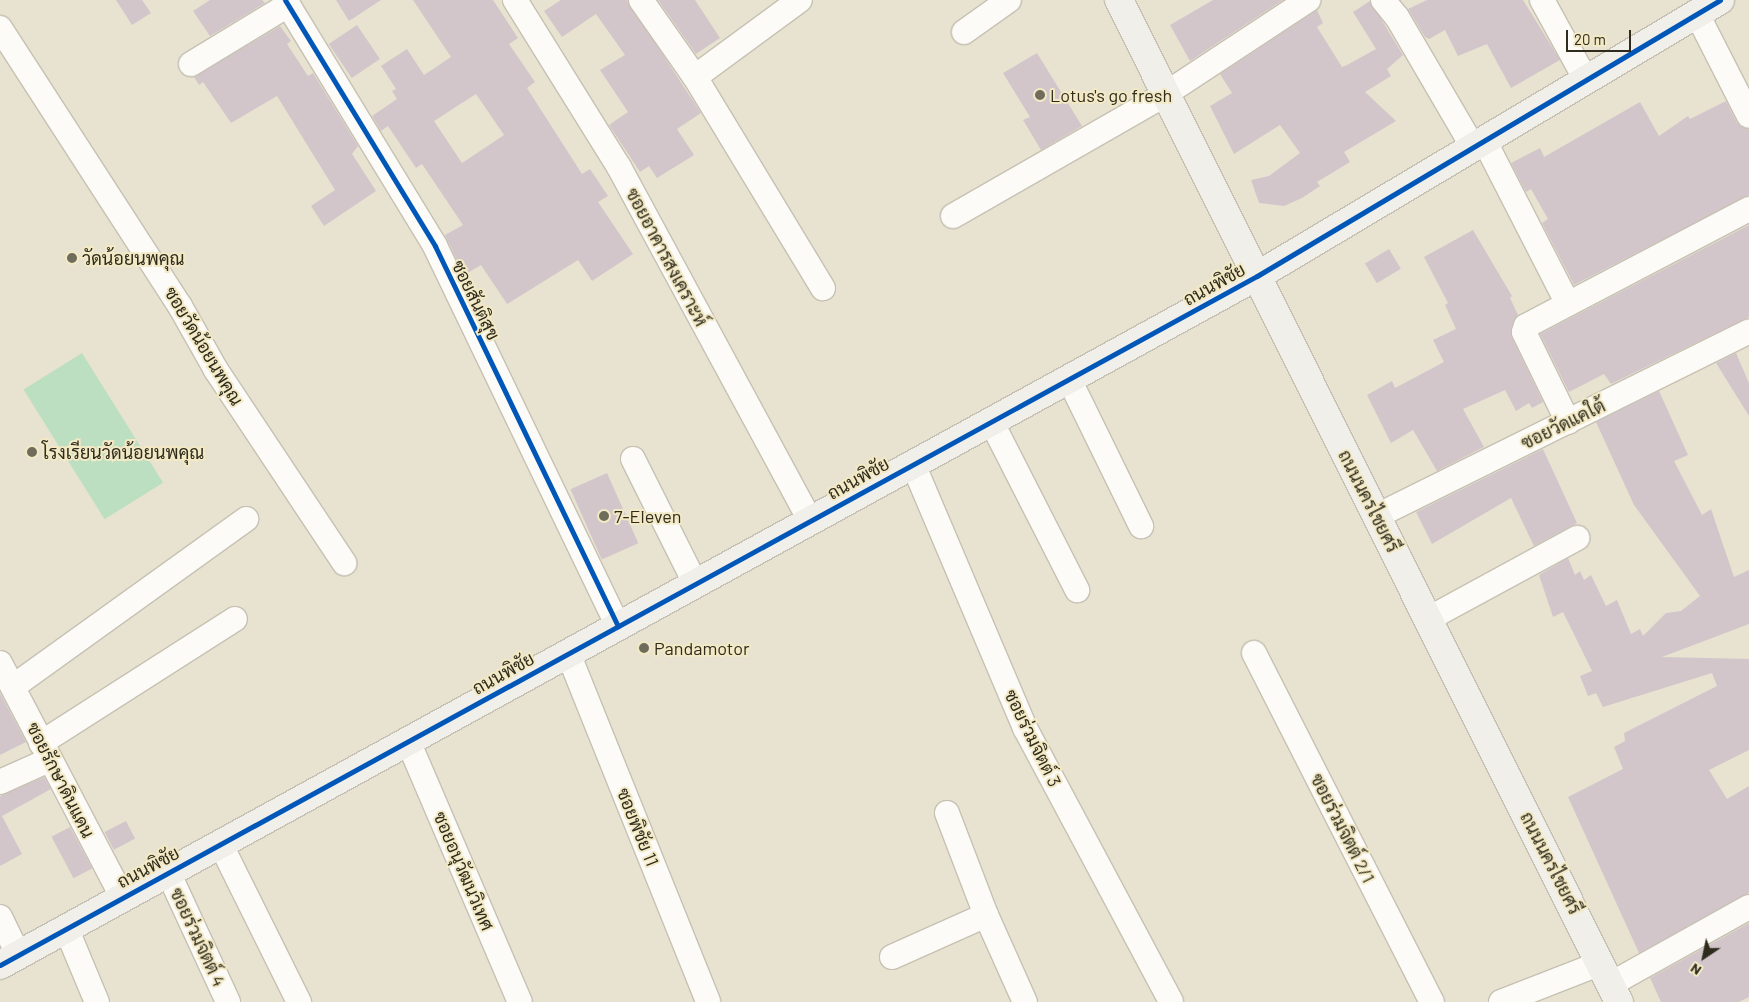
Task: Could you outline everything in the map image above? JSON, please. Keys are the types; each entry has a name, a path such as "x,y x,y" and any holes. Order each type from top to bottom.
{"street":[{"name":"ซอยอาคารสงเคราะห์","path":"515,0 619,167 810,520"},
{"path":"641,0 695,77 823,288"},
{"path":"695,77 800,0"},
{"path":"964,32 1009,0"},
{"name":"ถนนนครไชยศรี","path":"1119,0 1164,94 1257,276 1610,983"},
{"path":"953,216 1164,94 1308,0"},
{"path":"1383,0 1397,17 1478,144 1568,304"},
{"path":"1542,0 1586,80"},
{"name":"ถนนพิชัย","path":"9,959 1257,276 1720,0"},
{"path":"191,64 286,2"},
{"name":"ซอยสันติสุข","path":"286,2 435,246 618,626"},
{"path":"1697,14 1749,116"},
{"name":"ซอยวัดน้อยนพคุณ","path":"0,28 180,306 216,370 344,563"},
{"path":"1568,422 1524,332 1526,326 1749,208"},
{"name":"ซอยวัดแคใต้","path":"1377,516 1749,331"},
{"path":"1069,379 1141,526"},
{"path":"991,421 1077,590"},
{"path":"633,459 695,584"},
{"name":"ซอยร่วมจิตต์ 3","path":"912,464 1025,728 1171,1002"},
{"path":"14,686 246,519"},
{"path":"1428,619 1577,538"},
{"path":"0,782 235,619"},
{"name":"ซอยพิชัย 11","path":"568,653 708,1002"},
{"name":"ซอยร่วมจิตต์ 2/1","path":"1254,653 1432,1002"},
{"name":"ซอยรักษาดินแดน","path":"0,663 14,686 45,752 122,896"},
{"name":"ซอยอนุวัฒนวิเทศ","path":"408,741 520,1002"},
{"path":"947,813 986,915 1025,1002"},
{"path":"220,843 299,1002"},
{"name":"ซอยร่วมจิตต์ 4","path":"168,872 228,1002"},
{"path":"1501,1002 1610,983 1749,907"},
{"path":"892,957 986,915"},
{"path":"0,917 9,959"},
{"path":"66,928 97,1002"}],"green space":[{"path":"82,353 163,483 105,519 23,390"}],"building":[{"path":"116,0 142,0 151,13 132,25"},
{"path":"210,0 262,0 265,3 210,36 193,11"},
{"path":"336,0 381,0 349,21"},
{"path":"413,0 493,0 518,38 509,44 535,82 527,88 582,174 590,169 608,196 598,202 633,254 592,281 578,260 507,304 481,265 464,275 445,235 463,225 422,164 416,168 388,126 381,131 372,116 397,99 392,91 396,89 381,66 407,49 424,75 451,57","holes":["476,94 504,135 462,163 434,121"]},
{"path":"561,0 627,0 701,113 677,129 694,155 657,178 649,166 640,172 609,125 628,112 600,70 625,55 596,14 562,37 544,11"},
{"path":"658,0 695,0 720,38 696,54"},
{"path":"1213,0 1283,0 1190,61 1170,25"},
{"path":"1427,0 1523,0 1560,60 1511,88 1487,44 1458,56 1445,30 1429,39 1425,37 1408,9"},
{"path":"1370,1 1403,55 1387,69 1391,76 1365,92 1396,121 1344,152 1350,162 1317,182 1320,186 1302,198 1284,206 1259,203 1251,180 1269,176 1300,153 1280,125 1234,154 1210,106 1232,93 1220,74 1317,10 1323,23 1317,27 1342,67 1347,65 1376,49 1353,12"},
{"path":"357,25 380,59 352,78 329,44"},
{"path":"280,26 291,41 287,44 308,76 313,73 358,146 352,154 376,191 324,226 311,206 335,190 277,96 231,123 203,82 199,85 194,77"},
{"name":"Lotus's go fresh","path":"1037,53 1082,126 1041,150 1023,120 1030,117 1003,73"},
{"path":"1726,101 1737,123 1749,130 1749,195 1574,285 1542,223 1548,219 1531,189 1526,192 1511,163 1540,148 1544,157 1640,102 1659,136 1688,116 1690,119"},
{"path":"1749,225 1749,317 1611,384 1604,374 1569,392 1540,334"},
{"path":"1473,230 1512,296 1510,298 1518,315 1511,328 1512,338 1543,402 1532,408 1529,403 1516,411 1505,390 1463,409 1484,447 1437,471 1413,430 1391,443 1367,395 1392,381 1395,388 1444,362 1433,340 1456,329 1445,305 1448,303 1424,257"},
{"path":"1389,249 1401,269 1377,283 1365,263"},
{"path":"1736,353 1749,383 1749,416 1716,363"},
{"path":"1659,391 1688,455 1674,461 1702,515 1711,509 1734,577 1749,570 1749,624 1662,657 1749,659 1749,750 1709,770 1727,799 1749,786 1749,893 1639,953 1568,797 1623,769 1614,747 1625,741 1624,733 1717,686 1712,673 1603,707 1596,693 1588,696 1580,676 1592,671 1563,612 1553,617 1539,575 1568,558 1575,575 1580,571 1584,580 1591,575 1606,606 1617,600 1631,634 1640,629 1643,636 1666,613 1681,611 1700,596 1634,505 1596,422"},
{"path":"1543,449 1577,523 1534,546 1511,498 1432,544 1416,512"},
{"name":"7-Eleven","path":"607,473 638,543 602,560 570,489"},
{"path":"0,693 26,742 0,755"},
{"path":"44,777 51,789 2,816 22,854 0,866 0,796"},
{"path":"126,821 135,839 114,850 105,832"},
{"path":"70,827 92,868 74,878 51,837"},
{"path":"1749,923 1749,997 1739,1002 1661,1002 1650,978"}],"cycle path":[{"path":"285,0 435,246 618,626"},
{"path":"0,965 1257,276 1720,0"}],"place":[{"name":"Lotus's go fresh","path":"1040,95"},
{"name":"วัดน้อยนพคุณ","path":"72,258"},
{"name":"โรงเรียนวัดน้อยนพคุณ","path":"32,452"},
{"name":"7-Eleven","path":"604,516"},
{"name":"Pandamotor","path":"644,648"}]}
